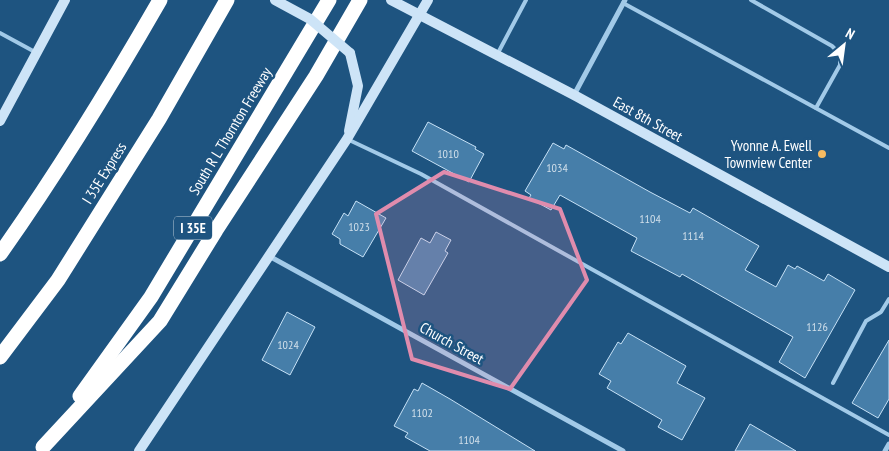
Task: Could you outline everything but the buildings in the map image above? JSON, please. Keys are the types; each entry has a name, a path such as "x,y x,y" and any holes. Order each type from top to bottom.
{"highway":[{"path":"0,254 117,76 160,0"},
{"name":"I 35E Express","path":"0,357 58,280 159,119 226,0"},
{"name":"South R L Thornton Freeway","path":"41,449 151,297 330,0"},
{"path":"41,449 160,322 216,230 316,76 360,0"}],"main road":[{"path":"1,119 65,0"},
{"path":"275,0 310,19 350,53 358,86 347,139"},
{"name":"East 8th Street","path":"391,0 574,95 889,268"},
{"path":"139,451 347,139 428,0"}],"street":[{"path":"574,95 624,1"},
{"name":"Church Street","path":"268,256 623,451"},
{"path":"885,451 889,444"}],"lane":[{"path":"497,56 526,0"},
{"path":"751,0 832,46 840,54 840,65 816,108"},
{"path":"624,1 889,148"},
{"path":"0,33 37,53"},
{"path":"347,139 421,174 889,435"},
{"path":"834,382 866,321 881,312 889,299"}],"highlighted area":[{"path":"444,172 560,209 587,280 510,389 412,359 376,214"}],"place":[{"name":"Yvonne A. Ewell Townview Center","path":"822,154"}]}
